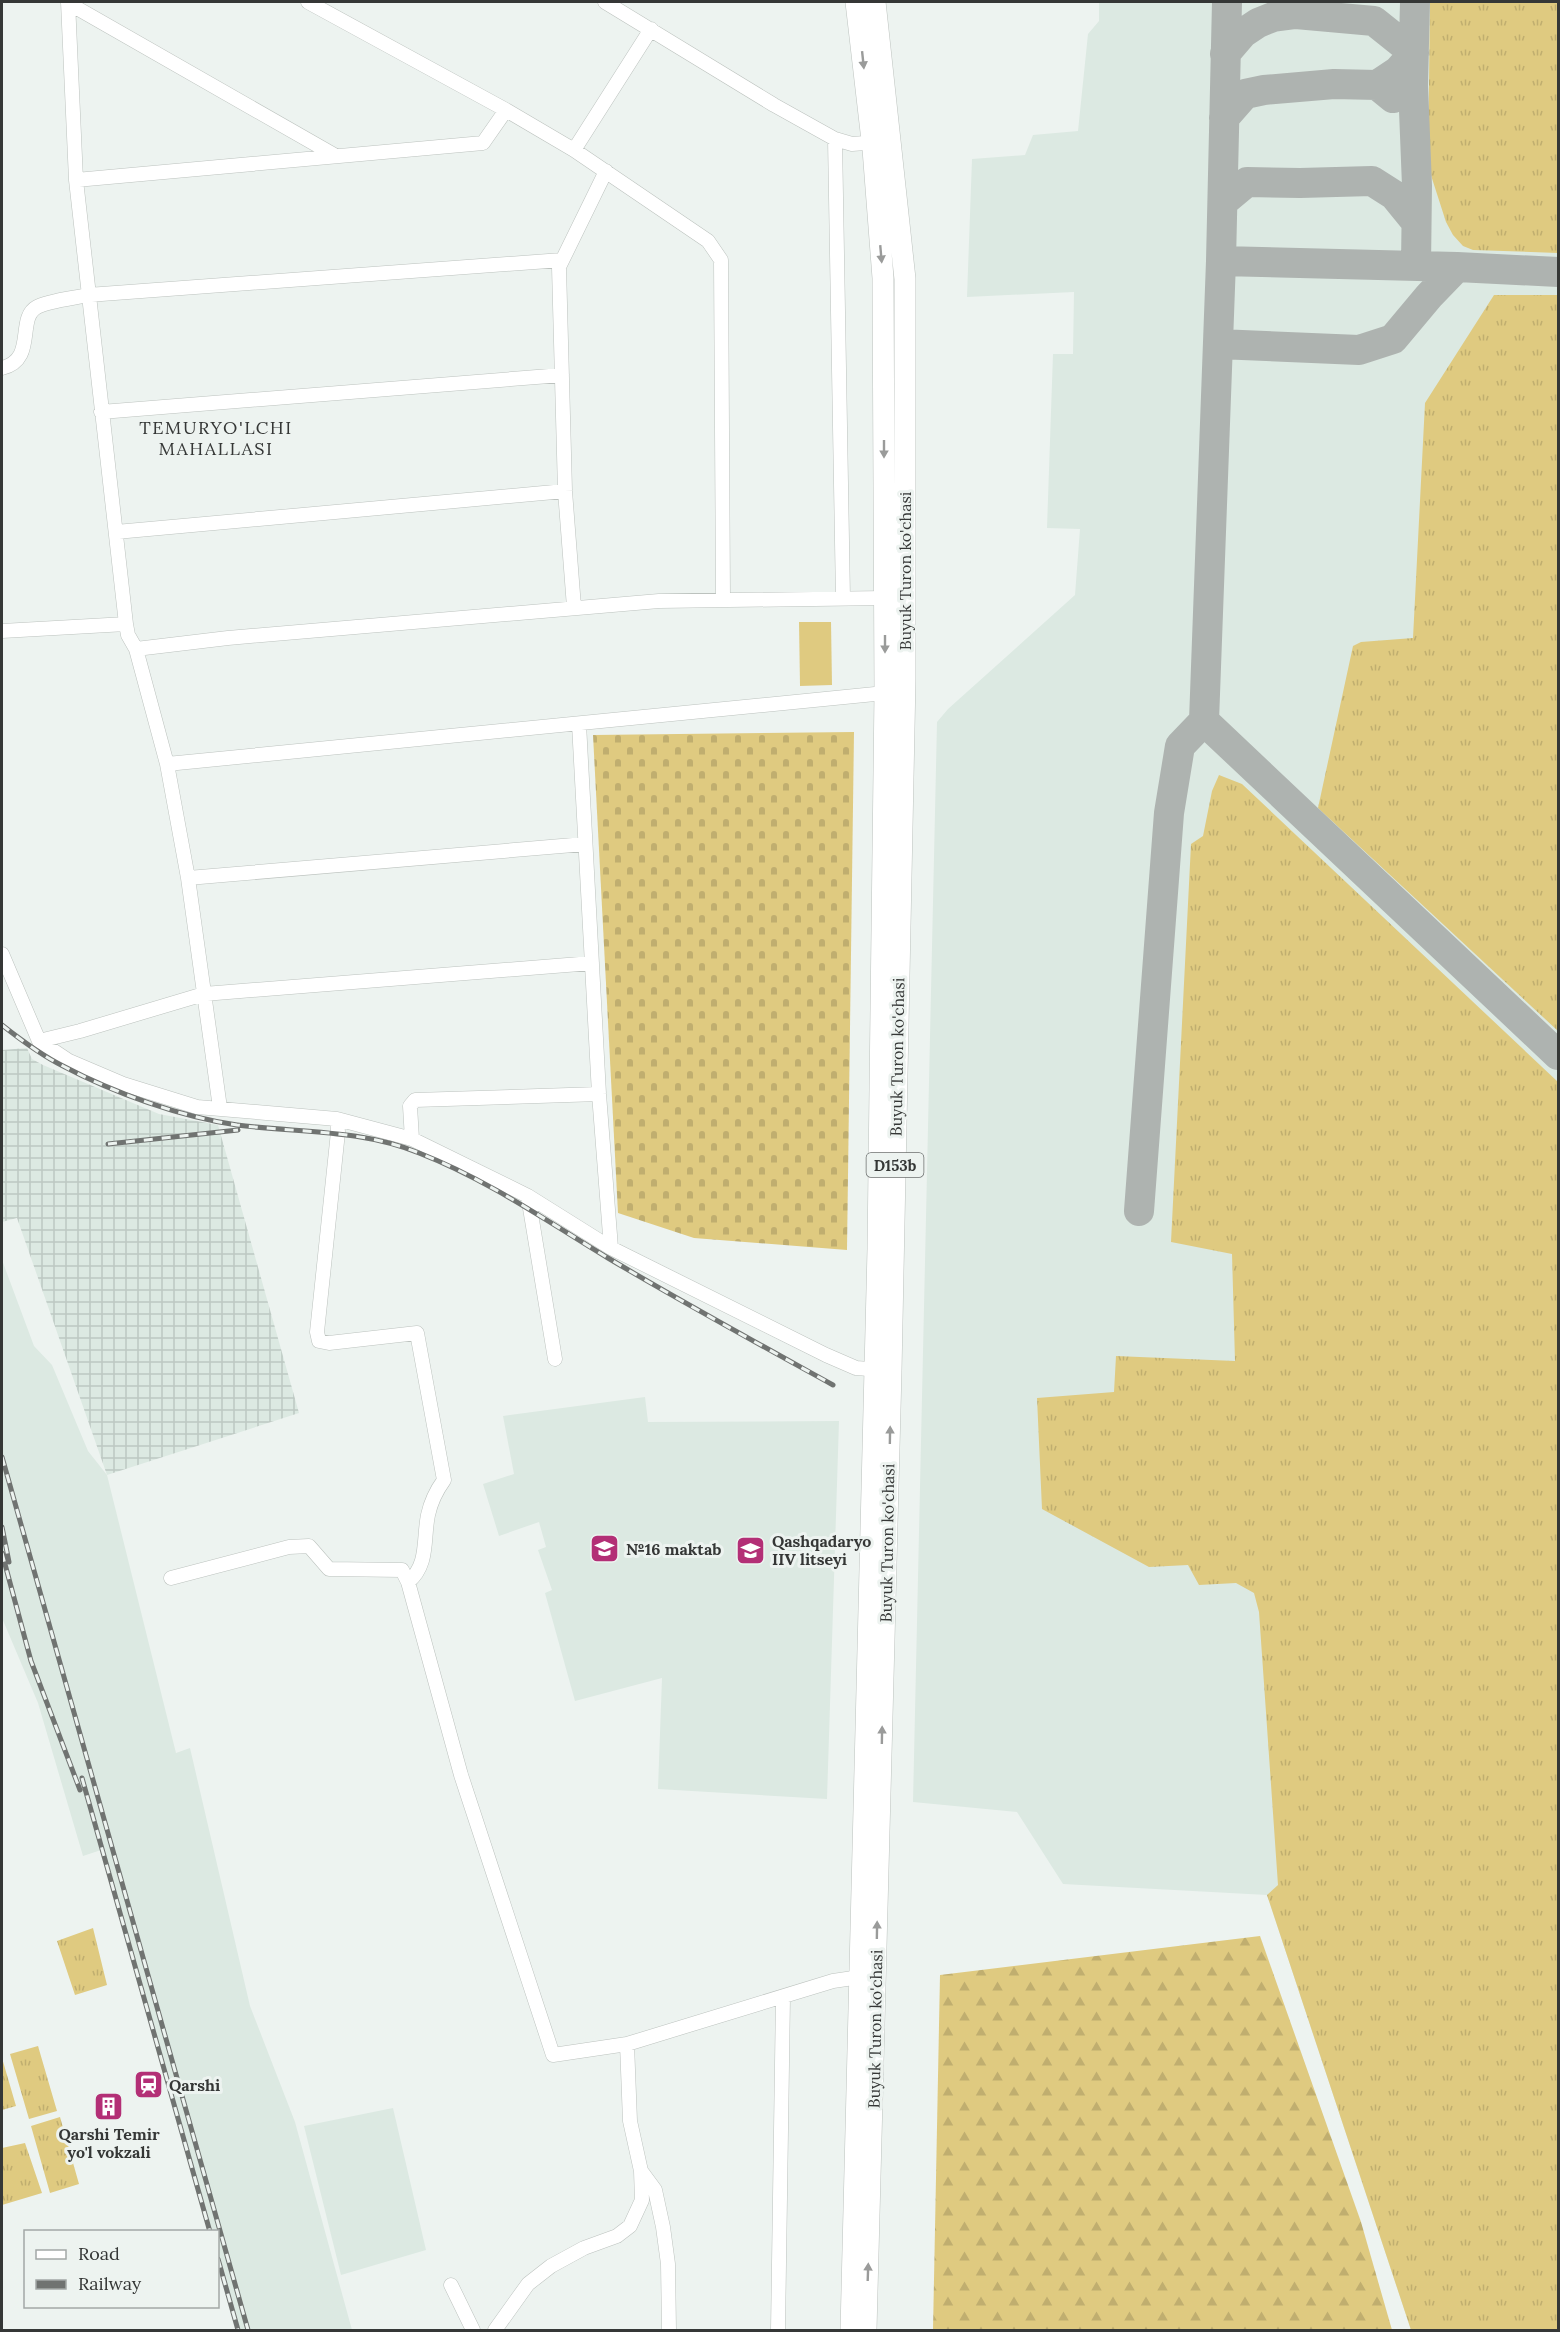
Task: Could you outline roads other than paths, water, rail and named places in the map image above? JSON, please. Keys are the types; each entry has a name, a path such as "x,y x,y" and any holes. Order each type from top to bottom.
{"main road":[{"name":"Buyuk Turon ko'chasi","path":"850,2331 905,679 905,279 856,2"},
{"name":"Buyuk Turon ko'chasi","path":"866,2331 883,1370 885,598 881,142 875,2"}],"street":[{"path":"68,2 336,156"},
{"path":"68,2 76,180 126,624 128,634 136,649 167,764 188,878 220,1108"},
{"path":"308,2 506,110 574,150 708,241 721,260 723,599"},
{"path":"605,2 774,105 835,139 852,144 881,142"},
{"path":"574,150 651,29"},
{"path":"76,180 483,143 506,110"},
{"path":"835,139 843,598"},
{"path":"574,607 565,491 559,267 606,171"},
{"path":"2,368 10,366 18,358 24,347 29,314 37,307 88,295 562,260"},
{"path":"101,412 562,375"},
{"path":"116,532 565,491"},
{"path":"136,649 228,638 574,607 723,599 885,598"},
{"path":"2,631 126,624"},
{"path":"167,764 885,693"},
{"path":"579,724 599,1094 611,1248"},
{"path":"188,878 585,844"},
{"path":"2,954 39,1041 69,1061 123,1084 197,1107 336,1119 412,1139 528,1196 611,1248 846,1364 883,1370"},
{"path":"39,1041 204,994 592,963"},
{"path":"412,1139 410,1106 415,1100 599,1094"},
{"path":"336,1119 338,1132 317,1332 319,1341 329,1343 417,1333 444,1480 433,1496 427,1516 422,1563 417,1575 408,1582"},
{"path":"528,1196 555,1359"},
{"path":"171,1578 289,1547 309,1546 329,1569 402,1570 408,1582 461,1775 553,2055 627,2044 833,1981 860,1977"},
{"path":"778,2331 783,1996"},
{"path":"495,2331 528,2284 551,2266 584,2248 617,2236 630,2226 642,2200 641,2170 630,2121 627,2044"},
{"path":"641,2170 655,2190 663,2227 668,2264 669,2331"},
{"path":"451,2284 473,2331"}],"railway":[{"path":"2,1025 31,1047 63,1066 148,1103 193,1116 237,1125 329,1133 374,1140 397,1145 444,1163 492,1188 608,1258 833,1385"},
{"path":"108,1144 238,1130"},
{"path":"2,1457 248,2330"},
{"path":"2,1527 9,1562"},
{"path":"2,1553 31,1661 80,1790"},
{"path":"82,1778 209,2230"},
{"path":"219,2263 238,2330"}],"place":[{"name":"№16 maktab","path":"605,1549"},
{"name":"Qashqadaryo IIV litseyi","path":"751,1550"},
{"name":"Qarshi","path":"148,2085"},
{"name":"Qarshi Temir yo'l vokzali","path":"109,2106"}],"district":[{"name":"TEMURYO'LCHI MAHALLASI","path":"216,437"}]}
